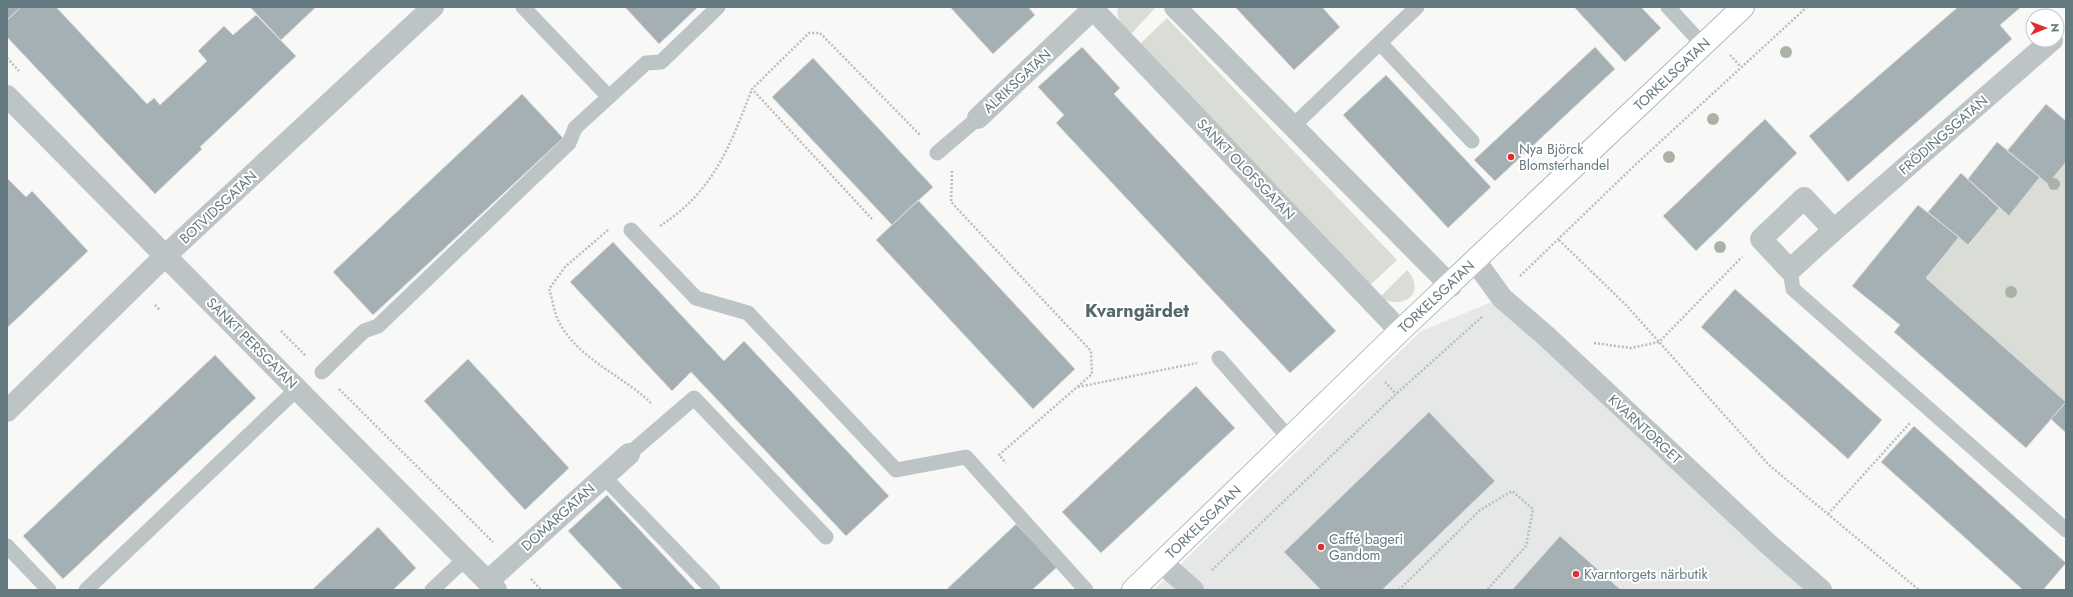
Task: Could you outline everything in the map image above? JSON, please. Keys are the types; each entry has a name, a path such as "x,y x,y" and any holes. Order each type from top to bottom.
{"street":[{"name":"BOTVIDSGATAN","path":"7,411 166,256 433,7"},
{"path":"1175,7 1292,127 1451,286"},
{"name":"TORKELSGATAN","path":"1133,590 1400,331 1451,286 1704,46 1743,7"},
{"name":"ALRIKSGATAN","path":"978,118 1093,8"},
{"name":"SANKT OLOFSGATAN","path":"1093,8 1400,331"},
{"name":"FRÖDINGSGATAN","path":"1790,270 2043,48"},
{"name":"SANKT PERSGATAN","path":"7,96 492,586"},
{"path":"1790,270 1761,238 1804,198 1834,230"},
{"name":"KVARNTORGET","path":"1476,262 1502,298 1546,336 1767,543 1821,590"},
{"name":"DOMARGATAN","path":"492,586 511,560 629,454"},
{"path":"1161,562 1193,590"}],"lane":[{"path":"523,7 609,97"},
{"path":"322,372 364,331 378,326 564,148 569,143 575,128 646,63 661,62 718,7"},
{"path":"1292,127 1417,7"},
{"path":"1668,7 1704,46"},
{"path":"1380,43 1472,141"},
{"name":"ALRIKSGATAN","path":"937,153 978,118"},
{"path":"635,234 696,298 748,313 896,470 966,458 1086,590"},
{"path":"1790,270 1793,289 2066,530"},
{"path":"1219,358 1290,438"},
{"path":"86,590 298,389"},
{"path":"629,454 694,398 826,537"},
{"path":"603,476 713,590"},
{"path":"7,546 49,590"},
{"path":"432,590 465,559"}],"path":[{"path":"668,420 637,390 585,356 560,324 549,289 565,267 607,230 635,234 670,220 706,186 730,146 752,89 809,33 820,34 952,168 950,202 1091,351 1092,374 999,455 1008,465"},
{"path":"752,89 872,219"},
{"path":"1590,343 1631,348 1659,342 1761,238"},
{"path":"1559,240 1626,305 1769,465 1919,590"},
{"name":"SANKT PERSGATAN","path":"277,327 542,590"},
{"path":"1077,387 1219,358"},
{"path":"1828,514 1925,406"},
{"path":"1399,590 1480,510 1512,491 1533,509 1526,546 1487,590"}],"shaded area":[{"path":"1118,7 1156,7 1131,34 1119,19 1117,12"},
{"path":"1167,18 1397,260 1368,287 1140,44"},
{"path":"2066,162 2066,402 1926,278 1959,237 1969,245 1999,208 2009,216 2040,177 2048,184"},
{"path":"1407,270 1413,278 1415,286 1410,298 1404,301 1396,302 1388,301 1380,297"},
{"path":"1502,298 1821,590 1154,590 1421,331"}],"building":[{"path":"7,7 21,7 7,20"},
{"path":"21,7 56,7 147,104 154,98 160,105 207,61 198,51 224,26 233,35 256,15 296,56 200,147 202,149 155,194 7,37 7,20"},
{"path":"250,7 316,7 281,40"},
{"path":"625,7 698,7 659,44"},
{"path":"950,7 1028,7 1035,15 993,54"},
{"path":"1235,7 1322,7 1340,27 1294,70"},
{"path":"1574,7 1641,7 1661,28 1625,62"},
{"path":"1958,7 2021,7 2000,25 2012,39 1848,182 1809,136"},
{"path":"1082,47 1120,88 1114,94 1336,331 1290,373 1056,123 1064,115 1038,87"},
{"path":"1595,47 1615,69 1495,181 1474,160"},
{"path":"813,58 933,187 892,225 772,97"},
{"path":"1386,75 1491,187 1448,228 1343,115"},
{"path":"522,94 563,138 373,315 333,272"},
{"path":"2046,104 2066,121 2066,162 2048,184 2007,151"},
{"path":"1765,119 1797,153 1696,251 1663,216"},
{"path":"1997,142 2040,177 2009,216 1968,179"},
{"path":"1961,173 1999,208 1968,245 1928,212"},
{"path":"7,178 26,197 32,191 88,251 7,328"},
{"path":"918,200 1075,369 1033,409 876,240"},
{"path":"1918,205 1959,237 1926,278 2066,402 2026,448 1894,332 1900,325 1852,286"},
{"path":"613,242 724,361 744,341 889,496 846,536 691,372 672,391 570,282"},
{"path":"1735,289 1882,420 1848,459 1701,327"},
{"path":"215,355 256,398 63,579 23,536"},
{"path":"468,359 569,468 525,510 424,401"},
{"path":"1196,386 1235,428 1101,553 1062,512"},
{"path":"2066,402 2066,433 2051,419"},
{"path":"1429,412 1495,481 1382,590 1321,590 1284,552"},
{"path":"1914,426 2066,563 2043,590 2023,590 1881,462"},
{"path":"607,495 696,590 623,590 568,531"},
{"path":"1016,524 1057,567 1032,590 946,590"},
{"path":"378,527 416,568 393,590 312,590"},
{"path":"1560,536 1587,560 1621,590 1512,590"}],"place":[{"name":"Nya Björck Blomsterhandel","path":"1511,157"},
{"name":"Caffé bageri Gandom","path":"1321,547"},
{"name":"Kvarntorgets närbutik","path":"1576,574"}],"district":[{"name":"Kvarngärdet","path":"1137,311"}]}
